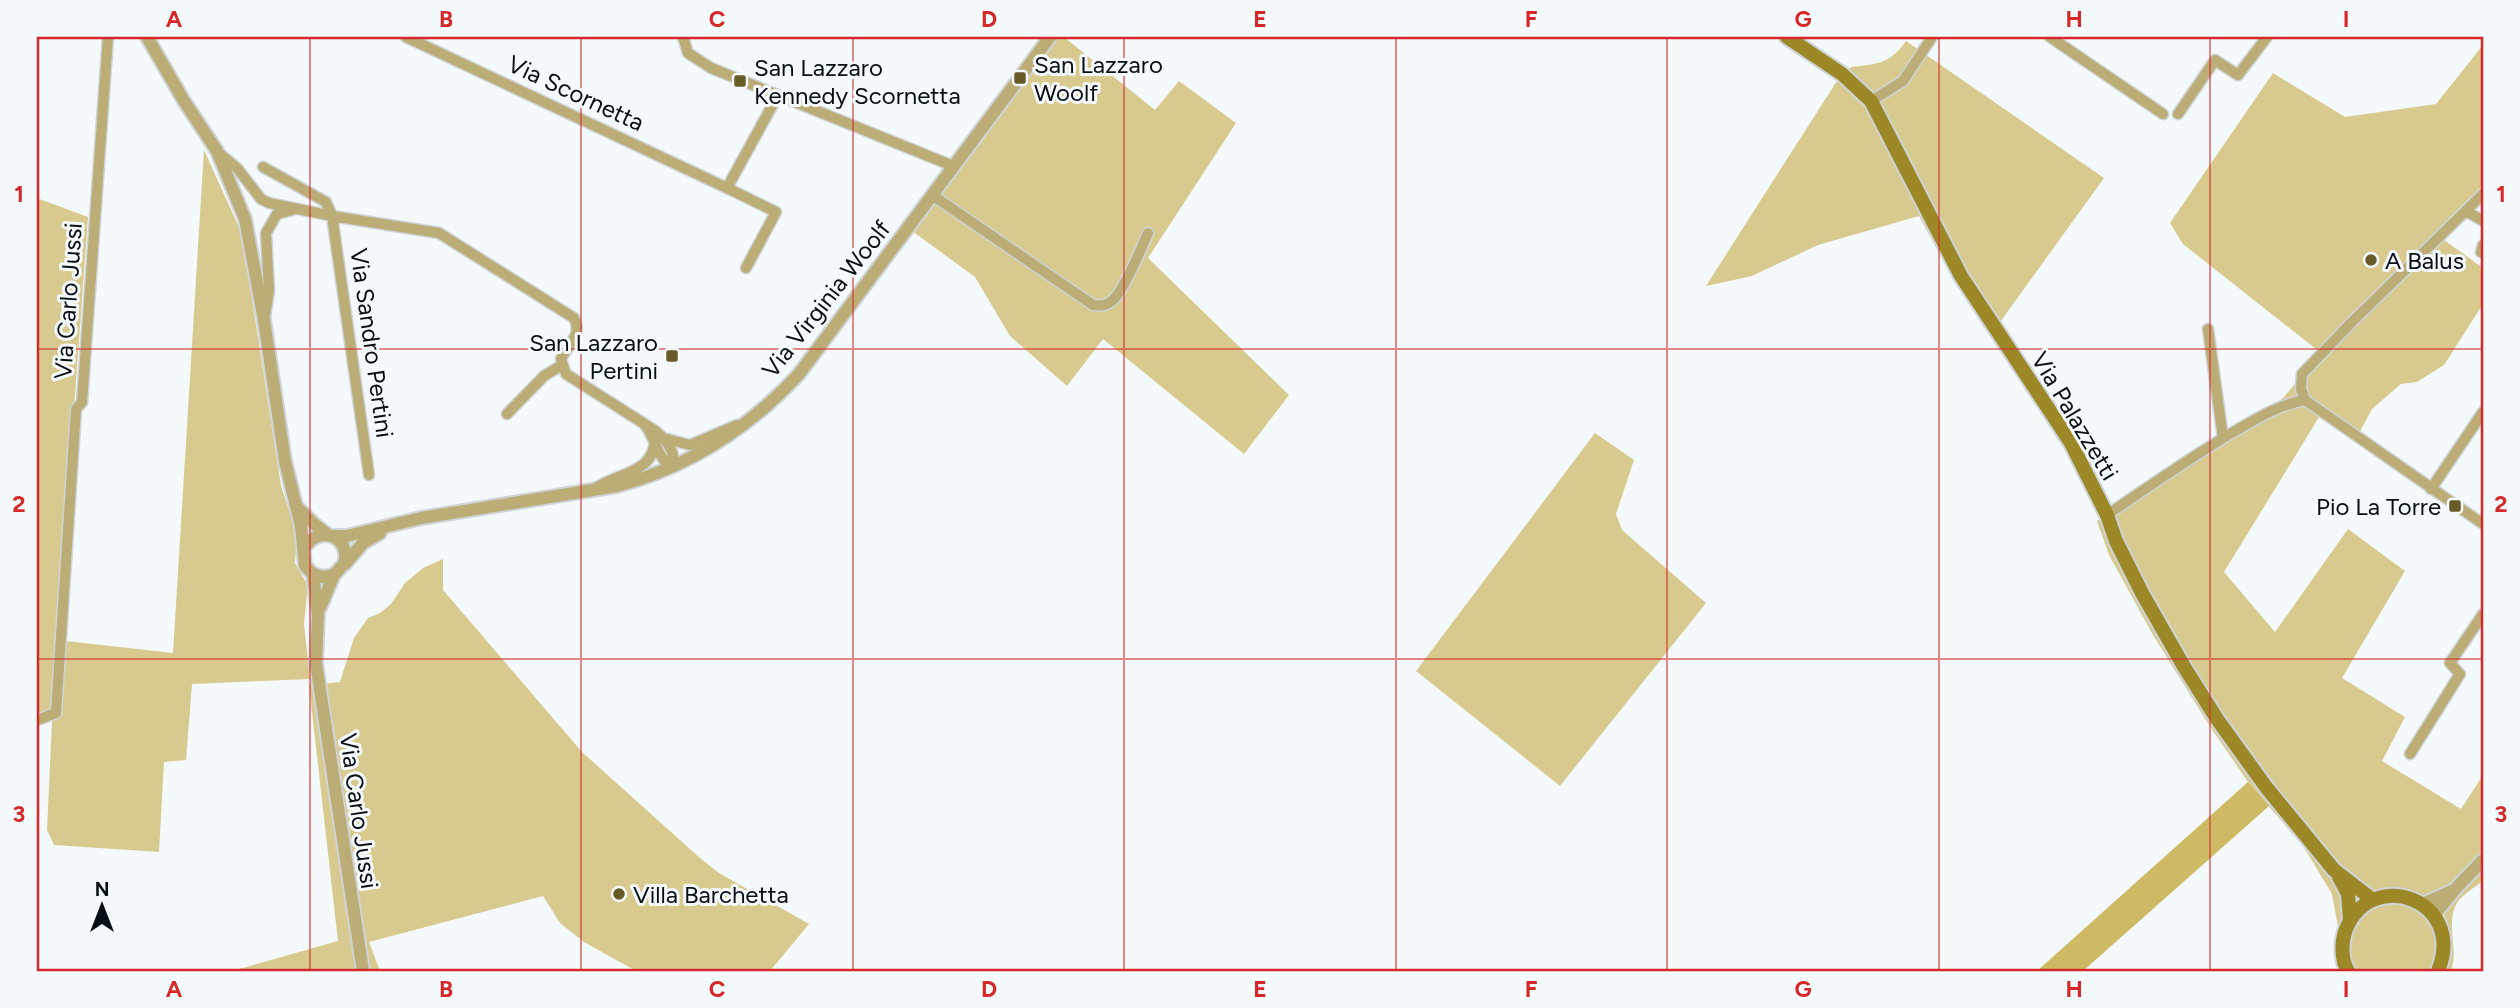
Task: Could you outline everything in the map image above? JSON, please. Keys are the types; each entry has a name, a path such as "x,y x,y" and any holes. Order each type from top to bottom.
{"main road":[{"name":"Via Palazzetti","path":"1787,37 1842,74 1871,101 1961,276 2071,443 2142,593 2217,719 2266,787 2334,870 2348,894 2350,920 2344,936 2343,953 2346,970"},
{"name":"Via Palazzetti","path":"2334,870 2373,900"},
{"path":"2350,920 2360,908 2373,900 2390,896 2407,897 2423,904 2434,915 2444,934 2444,956 2438,971"}],"street":[{"name":"Via Carlo Jussi","path":"37,720 57,713 76,408 82,402 108,37"},
{"path":"147,37 217,151 245,219 264,320 285,461 295,504 305,547 305,566 313,574 323,577 334,575 345,564 345,548 339,539 314,524 295,504"},
{"name":"Via Scornetta","path":"406,37 776,212 746,268"},
{"path":"683,37 688,53 699,62 953,166"},
{"name":"Via Virginia Woolf","path":"330,535 356,535 398,523 591,492 643,480 719,443 772,403 799,374 1050,37"},
{"path":"1871,101 1903,81 1932,37"},
{"path":"2050,37 2163,114"},
{"path":"2178,114 2215,60 2238,75 2267,37"},
{"path":"727,188 778,95"},
{"name":"Via Sandro Pertini","path":"217,151 237,167 261,199 296,210 439,233 574,318 578,328 563,355 562,365"},
{"name":"Via Sandro Pertini","path":"263,167 326,202 332,216 369,475"},
{"path":"2483,194 2302,374 2301,389 2305,400 2483,524"},
{"path":"932,195 1093,305 1103,306 1114,299 1148,233"},
{"path":"264,320 270,291 266,233 277,214 296,210"},
{"path":"2466,211 2483,221"},
{"path":"2483,246 2483,253"},
{"path":"2207,329 2223,438"},
{"path":"507,414 544,376 562,365 566,374 645,425 674,457 673,467"},
{"path":"2106,515 2223,438 2270,411 2305,400"},
{"path":"2431,489 2483,412"},
{"name":"Via Virginia Woolf","path":"591,492 605,480 644,466 659,439 690,446 731,427 747,423"},
{"name":"Via Virginia Woolf","path":"345,564 363,543 398,523"},
{"path":"305,547 315,536 330,535"},
{"name":"Via Carlo Jussi","path":"313,574 318,615 316,663 363,971"},
{"name":"Via Carlo Jussi","path":"318,615 334,575"},
{"path":"2410,754 2460,674 2449,663 2483,614"},
{"path":"2434,915 2483,860"},
{"path":"2423,904 2455,889"}],"shaded area":[{"path":"1038,37 1064,37 1155,110 1179,81 1236,123 1148,258 1289,395 1244,454 1103,339 1067,386 1010,336 975,277 912,231 1044,40"},
{"path":"1906,41 2104,178 1995,329 1968,292 1954,280 1919,216 1818,245 1752,276 1706,286 1835,84 1851,67 1882,62"},
{"path":"2483,45 2483,195 2440,237 2483,268 2483,304 2444,365 2417,382 2401,384 2372,409 2357,437 2321,414 2224,572 2275,632 2348,529 2405,571 2342,678 2405,717 2382,761 2461,809 2483,775 2483,881 2462,897 2454,911 2454,954 2451,971 2346,971 2332,894 2303,846 2248,782 2209,725 2153,635 2109,555 2097,521 2283,398 2321,353 2183,244 2170,223 2273,73 2345,117 2436,104"},
{"path":"204,150 242,234 281,486 297,534 295,563 308,586 304,624 310,679 192,684 186,760 164,762 159,852 54,845 47,830 52,721 37,721 37,198 88,217 57,640 173,653"},
{"path":"1595,433 1634,460 1616,514 1622,530 1706,603 1560,786 1416,671"},
{"path":"443,559 443,590 582,752 719,873 809,924 770,971 636,971 584,942 560,923 543,896 369,942 380,971 232,971 338,941 309,685 340,682 354,638 368,618 391,604 405,583 423,568"},
{"path":"2248,782 2269,806 2083,971 2037,971"}],"place":[{"name":"San Lazzaro Woolf","path":"1020,78"},
{"name":"San Lazzaro Kennedy Scornetta","path":"740,81"},
{"name":"A Balus","path":"2371,260"},
{"name":"San Lazzaro Pertini","path":"672,356"},
{"name":"Pio La Torre","path":"2455,506"},
{"name":"Villa Barchetta","path":"619,894"}]}
